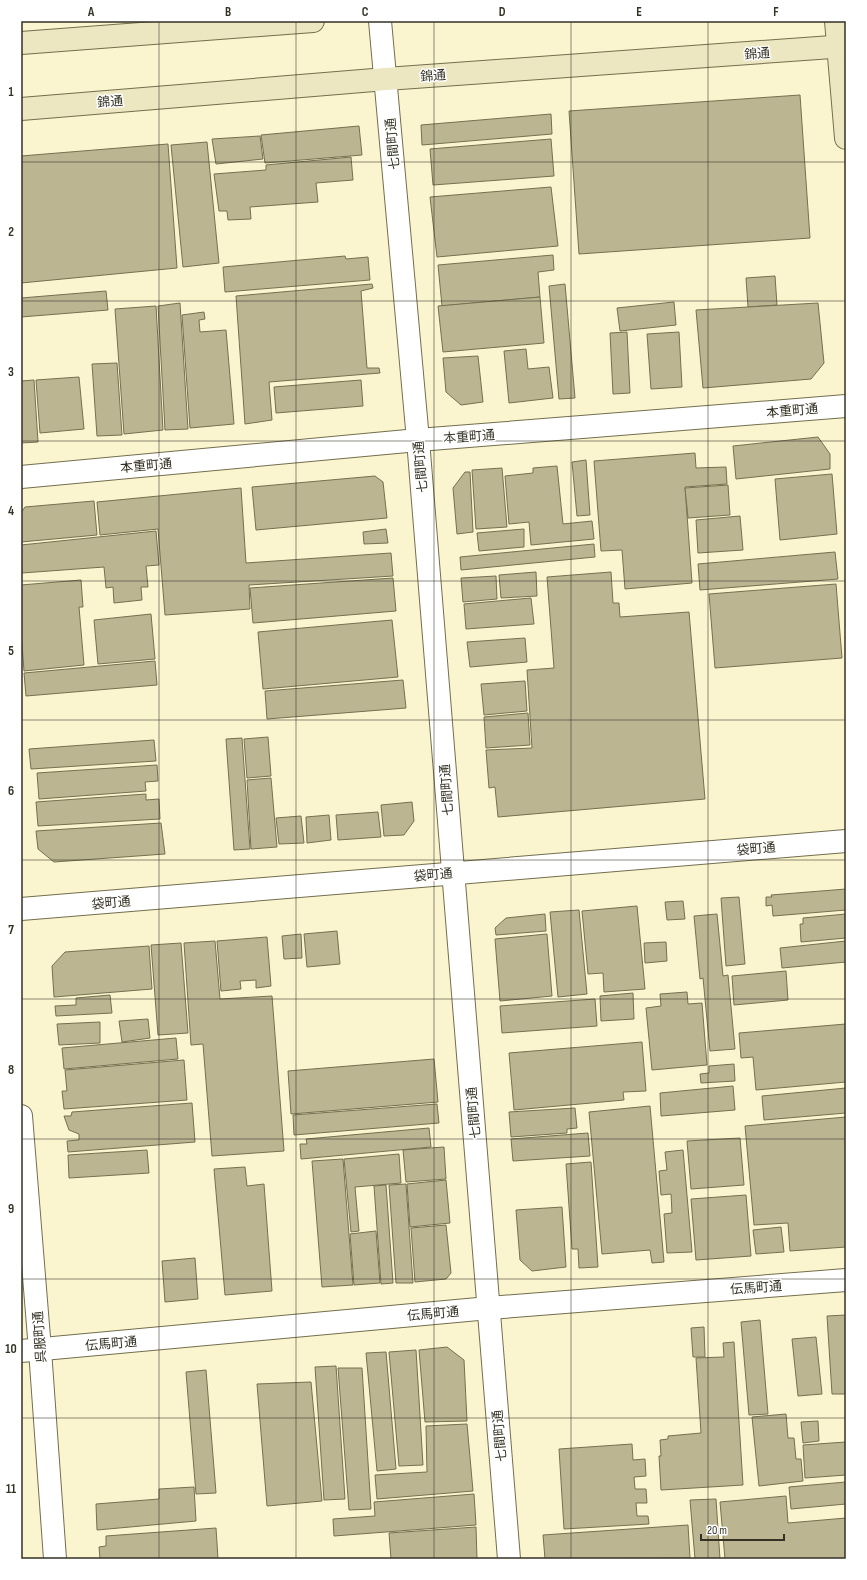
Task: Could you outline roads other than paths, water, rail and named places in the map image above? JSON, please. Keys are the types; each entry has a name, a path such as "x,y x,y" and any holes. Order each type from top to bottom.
{"street":[{"path":"21,43 312,21"},
{"name":"七間町通","path":"380,21 418,440 452,873 509,1559"},
{"path":"836,21 842,47 846,138"},
{"name":"錦通","path":"21,109 386,79 842,47"},
{"name":"本重町通","path":"21,477 418,440 846,406"},
{"name":"袋町通","path":"21,909 846,841"},
{"name":"呉服町通","path":"21,1116 31,1351 55,1559"},
{"name":"伝馬町通","path":"31,1351 489,1308 846,1280"}]}
